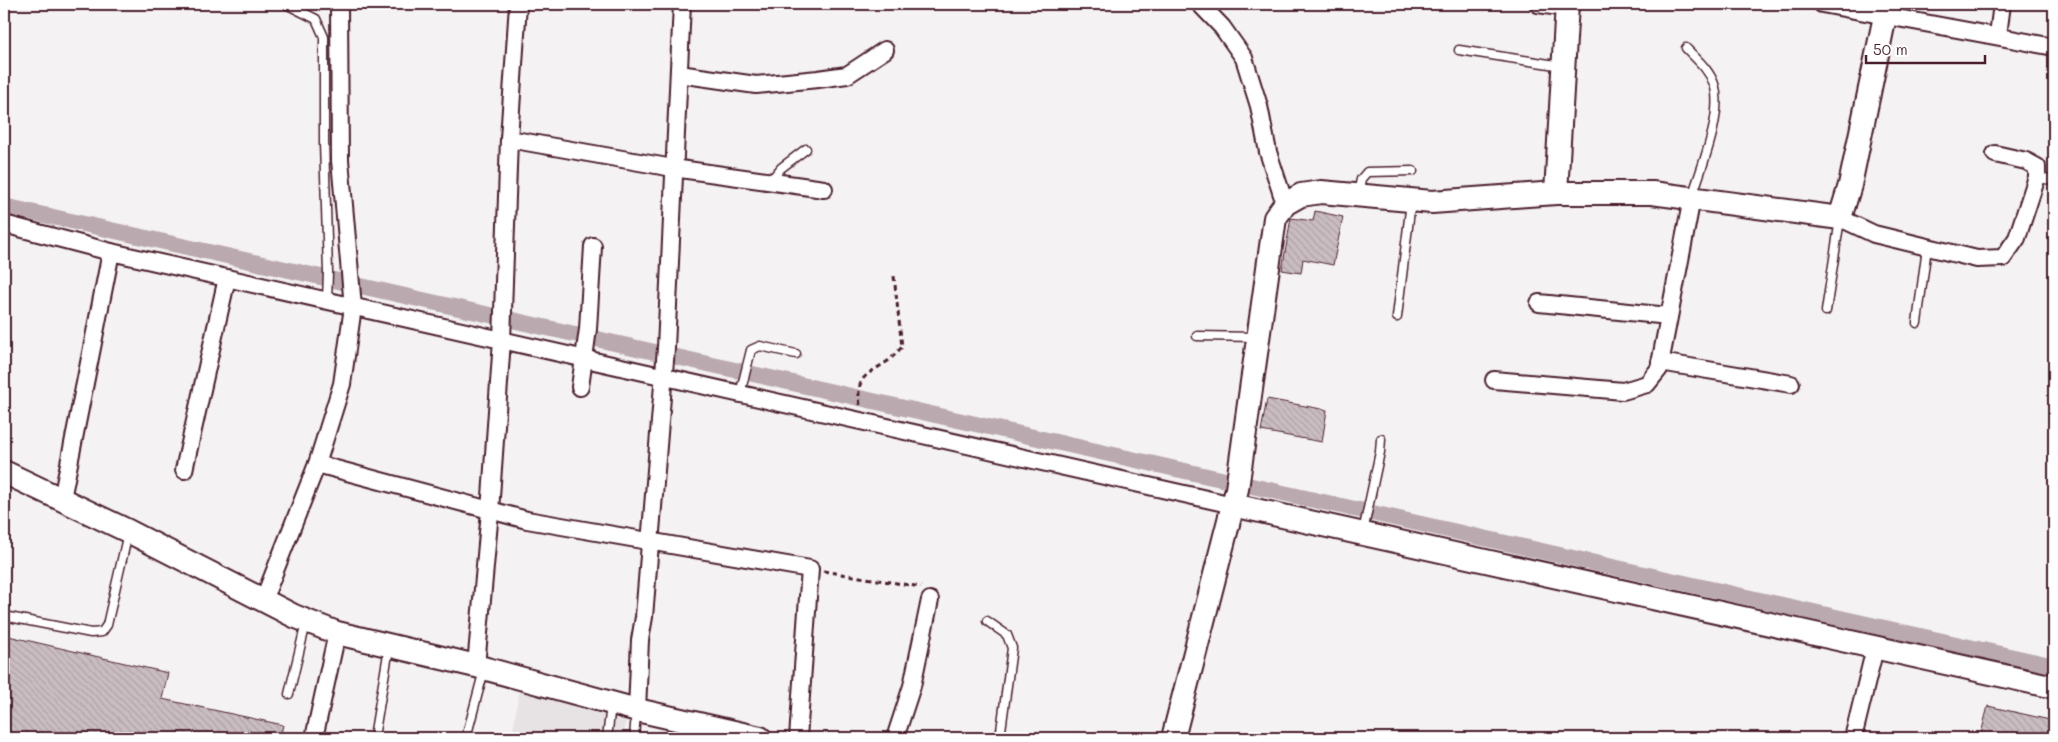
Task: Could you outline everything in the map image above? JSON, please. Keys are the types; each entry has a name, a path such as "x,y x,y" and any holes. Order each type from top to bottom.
{"street":[{"path":"263,602 317,464 342,384 353,301 340,160 339,4"},
{"path":"480,667 502,333 509,138 518,4"},
{"path":"637,710 666,348 682,4"},
{"path":"1200,4 1222,27 1244,58 1259,106 1268,152 1285,204"},
{"path":"1538,4 1567,6 1556,193"},
{"path":"1822,4 1886,10 2054,47"},
{"path":"1998,35 2002,4"},
{"path":"1840,218 1850,186 1886,10"},
{"path":"679,74 756,86 847,76 885,50"},
{"path":"509,138 673,168 771,180 824,189"},
{"path":"1173,738 1236,490 1276,218 1285,204 1301,195 1321,192 1432,202 1556,193 1652,193 1840,218 1874,234 1977,259 2003,258 2017,238 2037,177 2037,167 2026,161 1995,154"},
{"path":"1494,380 1623,391 1647,384 1659,369 1692,198"},
{"path":"4,224 111,252 227,278 328,295 742,388 1236,490 1364,527 1875,648 2054,687"},
{"path":"580,387 588,329 593,246"},
{"path":"62,499 111,252"},
{"path":"184,470 227,278"},
{"path":"1538,303 1669,316"},
{"path":"1660,362 1791,384"},
{"path":"317,464 490,511 810,569 798,738"},
{"path":"4,472 128,531 263,602 306,622 337,633 480,667 637,710 760,738"},
{"path":"895,738 912,686 930,600"},
{"path":"314,738 337,633"},
{"path":"1854,738 1875,648"}],"lane":[{"path":"286,4 316,19 324,37 324,142 328,295"},
{"path":"1686,48 1705,67 1714,84 1716,105 1710,138 1692,198"},
{"path":"1459,50 1564,66"},
{"path":"771,180 782,168 806,149"},
{"path":"1358,196 1361,179 1368,172 1413,171"},
{"path":"2037,177 2054,181"},
{"path":"1397,317 1411,200"},
{"path":"1826,311 1840,218"},
{"path":"1917,323 1928,247"},
{"path":"1198,336 1259,337"},
{"path":"742,388 746,364 751,350 760,346 796,354"},
{"path":"1364,527 1381,439"},
{"path":"4,616 91,633 102,632 107,625 128,531"},
{"path":"987,621 1007,635 1012,648 1000,738"},
{"path":"289,694 306,622"},
{"path":"375,731 389,646"},
{"path":"466,738 480,667"},
{"path":"607,738 611,702"},
{"path":"634,738 637,710"}],"path":[{"path":"862,411 858,391 868,372 889,360 902,347 894,276"},
{"path":"810,569 926,588 930,600"}],"shaded area":[{"path":"519,689 626,718 624,738 512,738"}],"building":[{"path":"1315,211 1343,217 1333,265 1303,259 1301,273 1282,270 1291,218 1313,221"},
{"path":"1267,399 1327,410 1322,442 1261,431"},
{"path":"4,635 168,673 162,699 283,725 280,738 4,738"},
{"path":"1988,706 2054,721 2054,738 1980,738"}],"waterway":[{"path":"4,206 2054,666"}]}
